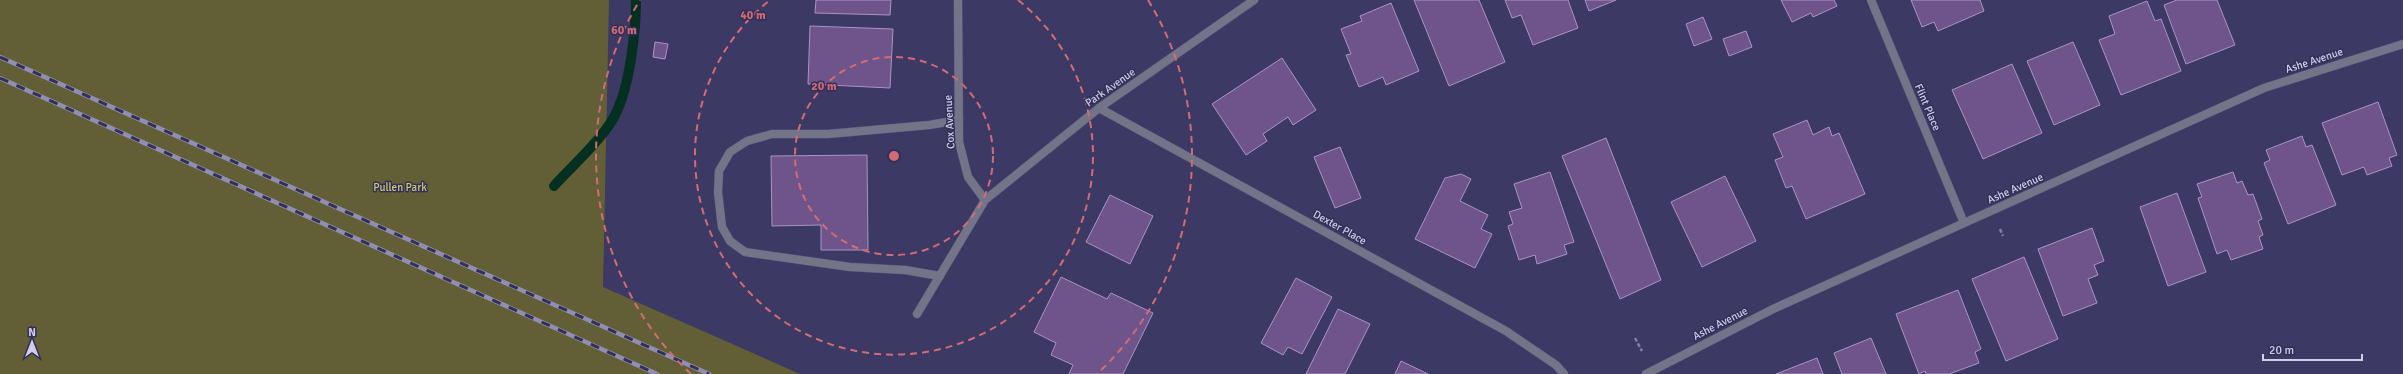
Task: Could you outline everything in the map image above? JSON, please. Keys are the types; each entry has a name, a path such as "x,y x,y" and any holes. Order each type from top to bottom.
{"street":[{"name":"Cox Avenue","path":"958,0 959,142 968,177 985,200"},
{"name":"Park Avenue","path":"985,200 1100,108 1254,0"},
{"name":"Flint Place","path":"1872,0 1964,223"},
{"name":"Ashe Avenue","path":"1646,374 1774,309 2264,88 2403,44"},
{"name":"Dexter Place","path":"1100,108 1506,331 1556,365 1564,374"},
{"path":"940,276 905,270 850,267 745,252 730,241 722,227 718,192 719,171 730,152 747,141 772,134 828,134 929,125 959,120"},
{"path":"917,314 985,200"}],"path":[{"path":"2000,229 2003,236"},
{"path":"1635,338 1642,351"}],"green space":[{"name":"Pullen Park","path":"0,0 609,0 603,287 800,374 0,374"}],"building":[{"path":"816,0 891,0 890,15 815,13"},
{"path":"1414,0 1479,0 1505,62 1449,86"},
{"path":"1505,0 1568,0 1578,28 1533,45 1521,15 1512,18"},
{"path":"1585,0 1616,0 1589,11"},
{"path":"1781,0 1834,0 1837,6 1813,17 1811,13 1792,22"},
{"path":"1911,0 1980,0 1984,11 1938,31 1934,22 1922,27"},
{"path":"2177,0 2217,0 2235,45 2186,64 2164,5"},
{"path":"2147,1 2155,21 2161,19 2181,71 2121,95 2099,40 2115,34 2109,16"},
{"path":"1391,3 1419,71 1386,85 1383,77 1359,87 1346,55 1351,54 1341,29 1362,21 1360,16"},
{"path":"1703,17 1712,39 1694,46 1686,24"},
{"path":"810,26 893,29 890,88 808,84"},
{"path":"1746,31 1752,47 1729,56 1723,39"},
{"path":"655,42 668,44 665,59 653,57"},
{"path":"2073,42 2100,105 2054,125 2027,61"},
{"path":"1282,58 1316,110 1293,125 1288,117 1263,134 1267,141 1246,155 1212,104"},
{"path":"2012,64 2042,133 1983,159 1952,90"},
{"path":"2378,102 2397,155 2389,158 2392,166 2367,175 2364,167 2342,175 2322,123"},
{"path":"1807,120 1813,135 1829,127 1832,136 1839,133 1865,194 1806,219 1792,186 1786,188 1775,160 1783,157 1773,134"},
{"path":"2302,136 2306,147 2312,145 2336,205 2288,224 2264,163 2270,160 2266,150"},
{"path":"1606,138 1661,280 1620,299 1562,156"},
{"path":"1340,147 1361,198 1335,208 1314,157"},
{"path":"867,155 868,250 821,250 821,225 772,226 771,156"},
{"path":"1550,172 1574,242 1564,245 1567,254 1537,264 1535,255 1519,260 1508,226 1513,224 1509,212 1522,208 1514,184"},
{"path":"2233,172 2237,183 2242,181 2248,195 2253,194 2262,219 2258,221 2263,235 2259,237 2263,249 2231,260 2227,250 2217,254 2198,198 2202,197 2197,184"},
{"path":"1461,174 1471,179 1460,201 1488,215 1481,229 1492,234 1475,268 1415,239 1445,178"},
{"path":"1725,176 1756,241 1702,267 1671,202"},
{"path":"2177,193 2206,272 2168,286 2140,207"},
{"path":"1110,195 1153,216 1130,264 1086,242"},
{"path":"2092,228 2104,261 2094,265 2098,275 2088,279 2097,303 2063,316 2038,249"},
{"path":"2024,257 2058,339 2006,361 1972,279"},
{"path":"1061,277 1107,299 1111,293 1153,313 1123,374 1069,374 1073,365 1051,355 1056,343 1034,332"},
{"path":"1296,278 1332,297 1302,354 1288,347 1283,355 1261,343"},
{"path":"1958,290 1981,349 1975,352 1979,363 1949,374 1926,374 1925,371 1919,374 1896,314"},
{"path":"1338,309 1370,324 1345,374 1306,374"},
{"path":"1871,338 1886,374 1842,374 1834,353"},
{"path":"1817,358 1823,374 1776,374"},
{"path":"1401,361 1428,374 1395,374"}],"waterway":[{"path":"554,186 597,140 617,111 622,99 629,71 635,26 636,0"}],"railway":[{"path":"0,57 709,374"},
{"path":"0,78 657,374"}]}
